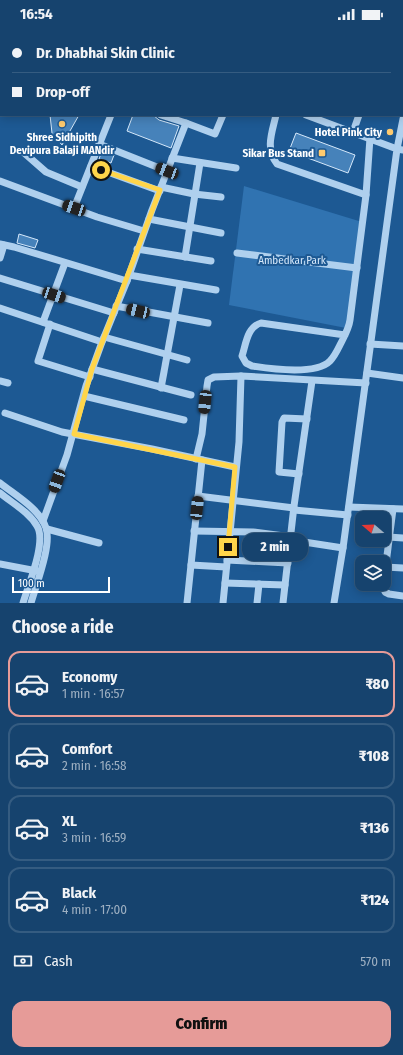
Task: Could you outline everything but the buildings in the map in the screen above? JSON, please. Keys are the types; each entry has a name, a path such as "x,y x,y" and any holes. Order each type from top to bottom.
{"street":[{"path":"74,208 111,116"},
{"path":"164,116 215,134 223,116"},
{"path":"276,116 270,142 271,156 277,164 366,195"},
{"path":"309,116 400,149"},
{"path":"353,132 359,116"},
{"path":"334,603 348,515 370,344 400,149 403,119"},
{"path":"43,521 74,434 92,369 186,123"},
{"path":"345,335 261,323 254,325 250,331 242,356 246,363 252,366 312,369 329,362 345,335 349,325 357,268 366,195 370,138"},
{"path":"99,144 167,171"},
{"path":"22,151 46,172 82,187"},
{"path":"172,158 236,168"},
{"path":"185,257 200,162"},
{"path":"91,166 160,189 220,197"},
{"path":"0,181 97,217 144,231"},
{"path":"149,219 221,233"},
{"path":"0,258 2,244 65,263 128,278 216,290"},
{"path":"137,249 211,261"},
{"path":"238,253 357,268"},
{"path":"65,263 46,323 38,361 90,377"},
{"path":"0,278 54,295 115,310 208,323"},
{"path":"162,388 180,285"},
{"path":"0,308 103,339 168,354 187,360"},
{"path":"370,344 403,346"},
{"path":"92,369 190,396"},
{"path":"367,373 403,378"},
{"path":"187,603 198,496 199,459 208,380 214,377 241,376 366,383"},
{"path":"223,603 235,467 239,442 241,376"},
{"path":"0,381 8,383"},
{"path":"284,603 294,509 312,381"},
{"path":"84,396 184,420"},
{"path":"4,413 55,431 235,467"},
{"path":"299,474 278,472 282,422 284,418 287,417 307,418"},
{"path":"0,483 26,509 40,531 41,538 31,603"},
{"path":"0,494 43,521 47,529 48,538 23,603"},
{"path":"198,496 348,515"},
{"path":"349,507 403,509"},
{"path":"391,520 393,509"},
{"path":"47,529 99,543"},
{"path":"194,531 253,532 343,548"},
{"path":"391,537 403,538"},
{"path":"191,565 227,563 288,563"},
{"path":"0,564 36,571"},
{"path":"391,567 403,568"},
{"path":"225,583 285,585"},
{"path":"257,603 259,584"},
{"path":"385,591 389,594 403,596"}],"green space":[{"name":"Ambedkar Park","path":"244,186 362,222 346,328 229,305"}],"place":[{"name":"Shree Sidhipith Devipura Balaji MANdir","path":"62,124"},
{"name":"Hotel Pink City","path":"390,132"},
{"name":"Sikar Bus Stand","path":"322,153"}],"route":[{"path":"101,170 160,190 137,249 127,281 104,336 86,386 74,434 235,467 228,547"}]}
